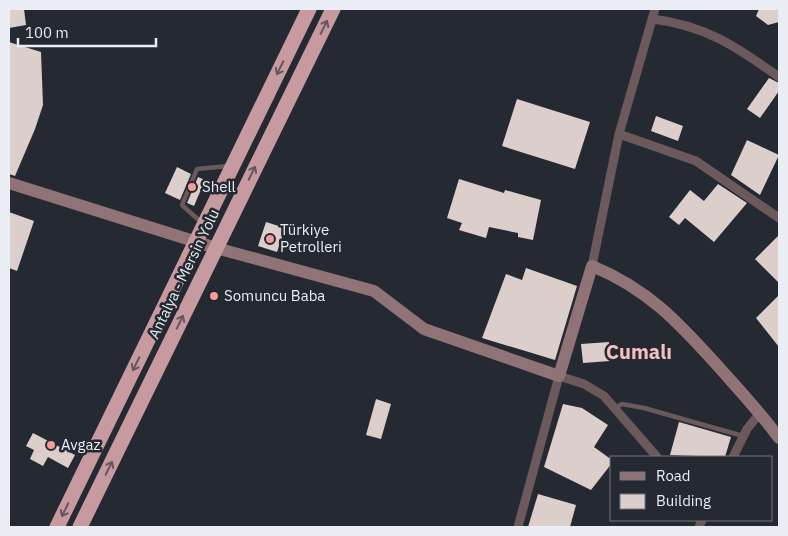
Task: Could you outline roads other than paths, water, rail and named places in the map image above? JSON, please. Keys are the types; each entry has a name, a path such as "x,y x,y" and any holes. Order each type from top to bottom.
{"highway":[{"name":"Antalya - Mersin Yolu","path":"57,527 309,9"},
{"name":"Antalya - Mersin Yolu","path":"80,527 333,9"}],"street":[{"path":"518,527 559,376 592,266 619,134 655,9"},
{"path":"652,19 682,24 710,33 743,51 779,77"},
{"path":"619,134 696,161 779,218"},
{"path":"9,183 195,242 374,291 424,329 595,390 615,408 656,456"},
{"path":"592,266 629,283 676,319 760,413 779,438"},
{"path":"733,456 743,436 760,413"}],"lane":[{"path":"204,224 182,205 198,169 232,166"},
{"path":"615,408 622,404 644,408 743,436"}],"place":[{"name":"Shell","path":"192,187"},
{"name":"Türkiye Petrolleri","path":"270,239"},
{"name":"Somuncu Baba","path":"214,296"},
{"name":"Avgaz","path":"51,445"}],"district":[{"name":"Cumalı","path":"639,352"}]}
